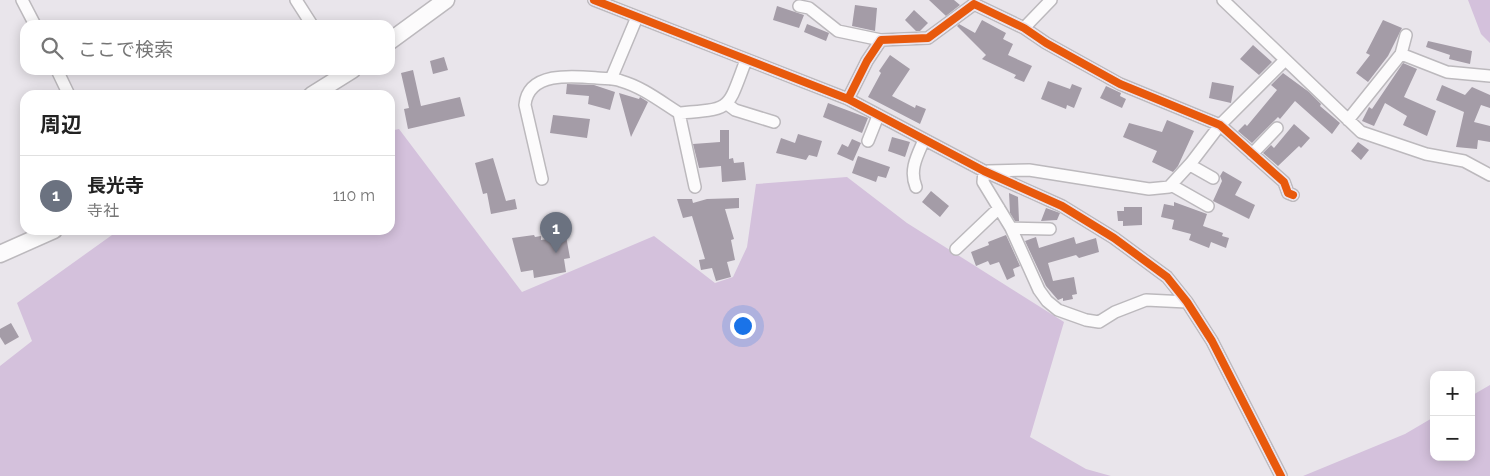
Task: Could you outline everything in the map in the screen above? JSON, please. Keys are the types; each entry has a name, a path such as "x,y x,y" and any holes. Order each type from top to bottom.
{"street":[{"path":"22,0 32,20"},
{"path":"296,0 309,20"},
{"path":"395,37 446,0"},
{"path":"1024,28 1051,0"},
{"path":"1223,0 1361,132 1426,154 1464,161 1490,176"},
{"path":"599,1 848,100 984,171 1062,206 1087,220 1167,278 1187,302 1212,341 1281,476"},
{"path":"799,6 809,8 838,32 881,40 928,38 974,4 1024,28 1046,44 1120,84 1220,126 1284,182 1288,193 1293,196"},
{"path":"611,79 637,17"},
{"path":"1348,120 1401,54 1406,35"},
{"path":"848,100 866,60 881,40"},
{"path":"1401,54 1447,72 1490,76"},
{"path":"542,179 526,98 537,84 553,78 570,76 620,80 651,94 679,113 715,110 730,102 746,60"},
{"path":"984,171 1028,170 1149,189 1171,185 1190,165 1220,126 1285,60"},
{"path":"59,75 67,90"},
{"path":"319,90 341,75"},
{"path":"727,104 735,110 774,122"},
{"path":"679,113 695,187"},
{"path":"868,141 878,116"},
{"path":"1252,154 1278,128"},
{"path":"916,187 912,177 913,167 924,140"},
{"path":"1190,165 1212,178"},
{"path":"984,171 983,182 1011,228 1039,290 1047,302 1066,314 1099,322 1115,312 1146,300 1187,302"},
{"path":"1171,185 1208,206"},
{"path":"956,249 999,208"},
{"path":"1011,228 1050,229"},
{"path":"0,254 43,235"}],"shaded area":[{"path":"1468,0 1490,0 1490,43 1481,34"},
{"path":"399,129 522,292 654,236 715,283 733,277 747,247 756,184 847,177 907,223 1064,322 1030,437 1086,469 1111,476 0,476 0,366 32,341 17,303 112,235 395,235 395,130"},
{"path":"1490,385 1490,476 1303,476 1405,434 1430,419 1430,461 1475,461 1475,394"}],"building":[{"path":"929,0 954,0 960,5 946,16"},
{"path":"855,5 877,8 875,31 852,26"},
{"path":"777,6 804,15 799,28 773,20"},
{"path":"914,10 928,23 920,31 916,31 905,20"},
{"path":"982,20 1006,33 1003,39 1013,44 1008,55 1032,66 1024,82 1014,78 1016,75 982,59 986,55 957,26 959,24 975,33"},
{"path":"1383,20 1402,28 1388,56 1368,82 1356,73 1370,55 1366,53"},
{"path":"807,24 829,33 826,41 804,32"},
{"path":"1428,41 1472,51 1470,64 1449,59 1450,55 1426,47"},
{"path":"1253,45 1272,62 1259,75 1240,59"},
{"path":"890,55 910,69 892,96 915,108 916,105 926,109 920,124 868,97 881,73 879,71"},
{"path":"444,57 448,70 433,74 430,61"},
{"path":"1403,63 1417,69 1404,97 1436,111 1427,136 1403,125 1407,116 1385,103 1374,126 1362,121 1369,107 1372,109"},
{"path":"413,70 421,106 460,97 465,116 408,129 404,109 409,108 401,73"},
{"path":"1283,73 1309,92 1321,104 1320,106 1340,123 1332,134 1295,101 1280,119 1278,117 1252,143 1238,131 1245,124 1247,126 1277,90 1271,85"},
{"path":"1048,81 1070,89 1072,84 1082,88 1074,108 1067,105 1066,109 1041,99"},
{"path":"1212,82 1234,86 1231,103 1209,98"},
{"path":"567,84 594,85 615,92 610,110 588,104 589,96 566,94"},
{"path":"1442,85 1465,95 1472,87 1490,95 1490,108 1481,105 1474,122 1490,126 1490,142 1478,140 1477,149 1456,147 1464,112 1436,100"},
{"path":"1106,86 1121,93 1120,96 1126,99 1122,108 1100,98"},
{"path":"619,93 639,99 640,97 648,102 631,137"},
{"path":"828,103 868,118 862,133 823,117"},
{"path":"553,115 590,119 587,138 550,133"},
{"path":"1167,120 1194,131 1178,166 1173,172 1152,162 1157,151 1123,137 1129,123 1162,132"},
{"path":"1294,124 1310,138 1301,148 1299,146 1278,166 1263,153 1271,145 1274,148"},
{"path":"720,130 729,130 729,159 733,158 734,163 744,162 746,180 722,182 721,166 699,168 693,144 720,142"},
{"path":"798,134 822,141 817,157 809,155 806,160 776,153 781,138 795,143"},
{"path":"892,137 910,142 905,157 888,151"},
{"path":"852,139 861,143 853,161 837,154 842,144 848,147"},
{"path":"1358,142 1369,150 1361,160 1351,151"},
{"path":"858,156 890,167 886,178 878,176 876,182 852,173"},
{"path":"493,158 506,201 515,199 517,209 491,214 487,193 483,194 475,163"},
{"path":"1223,171 1242,182 1235,195 1255,205 1249,219 1213,201 1222,181 1220,176"},
{"path":"931,191 949,206 940,217 922,202"},
{"path":"1009,193 1018,197 1019,221 1015,221 1010,213"},
{"path":"739,198 739,208 725,209 734,239 731,240 735,260 727,262 731,277 716,281 712,268 701,270 699,260 705,259 692,216 683,218 677,199 692,199 693,203 707,199"},
{"path":"1174,202 1207,214 1203,226 1223,233 1222,236 1229,238 1226,248 1211,242 1209,248 1189,240 1191,234 1172,229 1174,220 1161,217 1164,204 1174,206"},
{"path":"1124,207 1142,207 1142,225 1123,226 1123,221 1118,221 1117,211 1124,211"},
{"path":"1046,208 1060,213 1057,220 1041,221"},
{"path":"534,235 535,237 541,236 541,240 566,236 570,258 564,259 566,272 534,278 533,270 521,272 512,238"},
{"path":"1006,235 1020,266 1013,269 1015,276 1007,280 999,262 990,265 988,261 976,266 971,252 989,245 988,242"},
{"path":"1036,237 1039,248 1074,237 1076,244 1096,238 1099,252 1079,258 1076,255 1048,263 1053,281 1074,277 1077,294 1072,295 1073,299 1063,301 1063,298 1058,300 1046,286 1025,241"},
{"path":"11,323 19,337 5,345 0,337 0,329"}],"cycle path":[{"path":"594,0 848,99 984,171 1062,206 1114,238 1167,277 1187,302 1212,341 1281,476"},
{"path":"848,99 867,61 881,40 928,38 974,4 1024,28 1046,43 1120,84 1220,125 1284,182 1288,193 1293,195"}],"place":[{"name":"長光寺","path":"556,253"}]}
